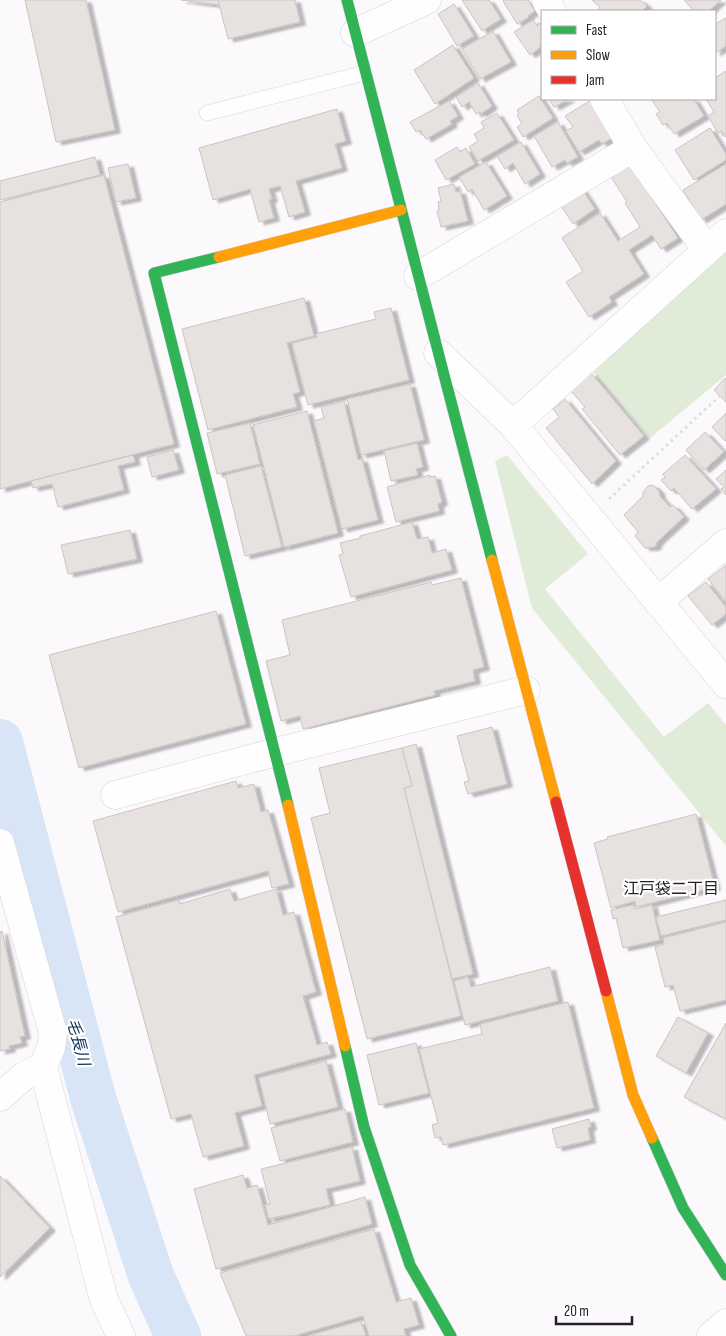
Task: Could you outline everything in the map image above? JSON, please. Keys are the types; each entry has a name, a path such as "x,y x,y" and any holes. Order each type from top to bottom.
{"street":[{"path":"347,0 633,1095 682,1208 726,1275"},
{"path":"355,34 427,0"},
{"path":"513,425 716,241 633,148 605,100"},
{"path":"418,276 633,148"},
{"path":"401,210 154,273 276,752 364,1127 410,1265 451,1336"},
{"path":"438,354 513,425 726,684"},
{"path":"658,602 726,543"},
{"path":"115,795 276,752 526,690"},
{"path":"0,843 53,1033 51,1048 43,1067 104,1300 121,1336"},
{"path":"0,1097 24,1076 43,1067"},
{"path":"711,1336 726,1323"}],"lane":[{"path":"207,113 366,73"}],"path":[{"path":"606,501 726,390"}],"green space":[{"path":"726,248 726,375 650,438 590,369"},
{"path":"507,455 588,554 545,589 664,737 708,703 726,725 726,846 532,608 495,461"}],"building":[{"path":"25,0 86,0 115,130 56,142"},
{"path":"181,0 218,0 220,5"},
{"path":"218,0 295,0 300,22 228,39"},
{"path":"462,0 489,0 501,19 482,31"},
{"path":"504,0 528,0 535,11 517,24"},
{"path":"592,0 640,0 647,6 643,10 598,10 600,7"},
{"path":"684,0 721,0 710,10 693,10"},
{"path":"454,4 474,36 457,46 438,14"},
{"path":"726,18 726,46 716,52 716,23"},
{"path":"533,20 537,26 541,23 541,47 530,55 514,32"},
{"path":"493,31 511,62 480,79 462,49"},
{"path":"453,45 474,78 435,104 414,70"},
{"path":"726,71 726,137 722,131 718,133 708,116 714,112 707,100 716,100 716,77"},
{"path":"478,83 492,106 481,114 480,112 476,114 469,102 462,107 456,97"},
{"path":"539,96 553,118 523,137 517,127 522,124 517,115 519,113 517,110"},
{"path":"550,100 567,100 554,107"},
{"path":"593,100 612,138 602,144 599,140 579,152 566,131 573,127 565,116"},
{"path":"652,100 695,100 704,116 674,134 667,123 663,125 656,114 660,112"},
{"path":"449,101 458,116 450,121 452,124 426,139 420,130 416,132 410,122"},
{"path":"337,109 346,141 335,144 342,168 296,181 305,212 289,217 280,186 269,189 272,199 269,200 274,218 259,222 250,189 213,200 199,148"},
{"path":"497,113 514,140 478,161 469,147 478,141 474,134 484,128 481,122"},
{"path":"558,122 578,157 567,163 565,160 552,167 534,136"},
{"path":"710,128 726,154 726,160 694,180 675,150"},
{"path":"521,142 540,174 525,184 513,163 505,169 497,156"},
{"path":"457,147 460,152 466,148 475,164 446,180 435,160"},
{"path":"95,157 100,175 0,200 0,181"},
{"path":"486,162 507,196 484,210 472,189 468,192 459,177"},
{"path":"629,163 678,238 661,249 652,235 629,250 644,274 609,297 612,302 589,317 566,282 583,271 562,238 600,213 618,241 640,227 611,177 624,169"},
{"path":"128,164 136,198 116,202 108,168"},
{"path":"726,164 726,204 701,220 683,190"},
{"path":"104,175 174,444 0,489 0,202"},
{"path":"454,184 456,192 460,191 468,221 441,227 437,211 439,210 438,202 441,201 438,188"},
{"path":"581,188 595,209 573,224 559,203"},
{"path":"304,298 314,336 287,343 300,392 293,394 297,407 208,430 182,329"},
{"path":"391,308 409,380 308,405 292,343 317,337 316,334 376,319 374,312"},
{"path":"591,373 644,436 620,455 582,409 585,407 570,390"},
{"path":"726,379 726,402 714,390"},
{"path":"410,384 424,440 361,455 347,399"},
{"path":"565,399 616,461 592,484 546,428 559,417 553,409"},
{"path":"344,401 358,460 362,459 378,520 342,529 314,421 324,418 321,407"},
{"path":"307,411 338,533 284,547 253,425"},
{"path":"726,413 726,440 725,441 712,427"},
{"path":"250,423 260,464 217,474 207,433"},
{"path":"705,432 724,452 704,470 686,450"},
{"path":"417,443 423,467 416,469 418,475 391,481 384,451"},
{"path":"173,450 179,470 152,477 147,457"},
{"path":"133,455 135,462 118,466 124,490 58,507 52,484 33,488 31,481"},
{"path":"685,455 716,489 692,509 674,488 671,491 661,480 665,477 663,474"},
{"path":"261,466 282,547 245,556 225,475"},
{"path":"726,470 726,495 721,489 724,487 716,479"},
{"path":"430,475 430,477 435,476 442,502 438,504 439,511 396,522 387,487"},
{"path":"653,485 670,507 673,505 684,517 657,542 655,547 645,548 635,536 638,532 624,515 643,496 643,492 648,486"},
{"path":"412,522 417,539 428,537 432,553 446,549 452,570 351,597 339,555 343,554 340,543"},
{"path":"130,530 137,559 68,574 61,545"},
{"path":"726,565 726,602 708,579"},
{"path":"461,578 484,667 473,670 475,681 434,691 435,695 303,729 300,716 281,721 266,661 290,655 282,620 431,582 432,585"},
{"path":"706,582 726,607 726,614 712,625 688,596"},
{"path":"216,611 246,724 79,768 49,655"},
{"path":"492,727 507,784 468,794 464,782 469,781 457,736"},
{"path":"416,744 473,974 452,979 404,788 412,786 402,748"},
{"path":"402,748 412,786 404,788 461,1016 367,1039 311,818 330,813 319,768"},
{"path":"236,781 238,788 254,784 261,812 268,810 289,884 272,888 268,871 118,912 93,821"},
{"path":"696,814 715,887 636,907 635,901 611,908 594,843 608,839 607,837"},
{"path":"230,889 234,901 276,889 283,915 294,912 316,992 303,996 317,1045 327,1042 331,1054 254,1075 262,1106 235,1113 244,1146 203,1157 191,1114 171,1119 116,917 178,900 180,904"},
{"path":"726,900 726,920 661,936 656,917"},
{"path":"633,905 634,909 652,905 660,940 623,948 616,918 613,919 611,910"},
{"path":"726,922 726,1000 680,1011 673,985 665,987 655,947 664,944 663,938"},
{"path":"2,931 25,1036 20,1037 22,1043 9,1046 10,1049 0,1051 0,932"},
{"path":"550,967 558,1001 465,1025 454,981 468,977 471,987"},
{"path":"568,1002 594,1108 443,1145 441,1137 435,1138 432,1125 438,1123 419,1049 482,1034 480,1024"},
{"path":"678,1017 708,1033 686,1073 656,1056"},
{"path":"726,1023 726,1119 684,1097"},
{"path":"416,1043 429,1093 379,1105 367,1055"},
{"path":"326,1061 338,1107 270,1124 259,1078"},
{"path":"345,1109 353,1142 280,1161 271,1128"},
{"path":"589,1119 591,1127 588,1128 590,1140 557,1148 552,1129"},
{"path":"352,1147 360,1181 326,1189 330,1205 269,1219 265,1205 270,1204 261,1169"},
{"path":"243,1175 247,1188 257,1185 268,1225 365,1197 372,1224 216,1269 194,1189"},
{"path":"0,1176 50,1228 0,1277"},
{"path":"374,1229 396,1302 411,1298 419,1325 404,1329 406,1336 369,1336 363,1316 294,1336 246,1336 220,1273"},
{"path":"361,1321 366,1336 307,1336"}],"waterway":[{"name":"毛長川","path":"0,742 93,1098 151,1276 178,1336"}],"traffic: fast":[{"path":"347,0 492,560"},
{"path":"219,257 154,273 288,805"},
{"path":"345,1046 364,1127 410,1265 451,1336"},
{"path":"652,1138 683,1208 726,1275"}],"traffic: slow":[{"path":"219,257 401,210"},
{"path":"492,560 556,802"},
{"path":"288,805 345,1046"},
{"path":"606,991 633,1095 652,1138"}],"traffic: jam":[{"path":"556,802 606,991"}],"district":[{"name":"江戸袋二丁目","path":"671,888"}]}
